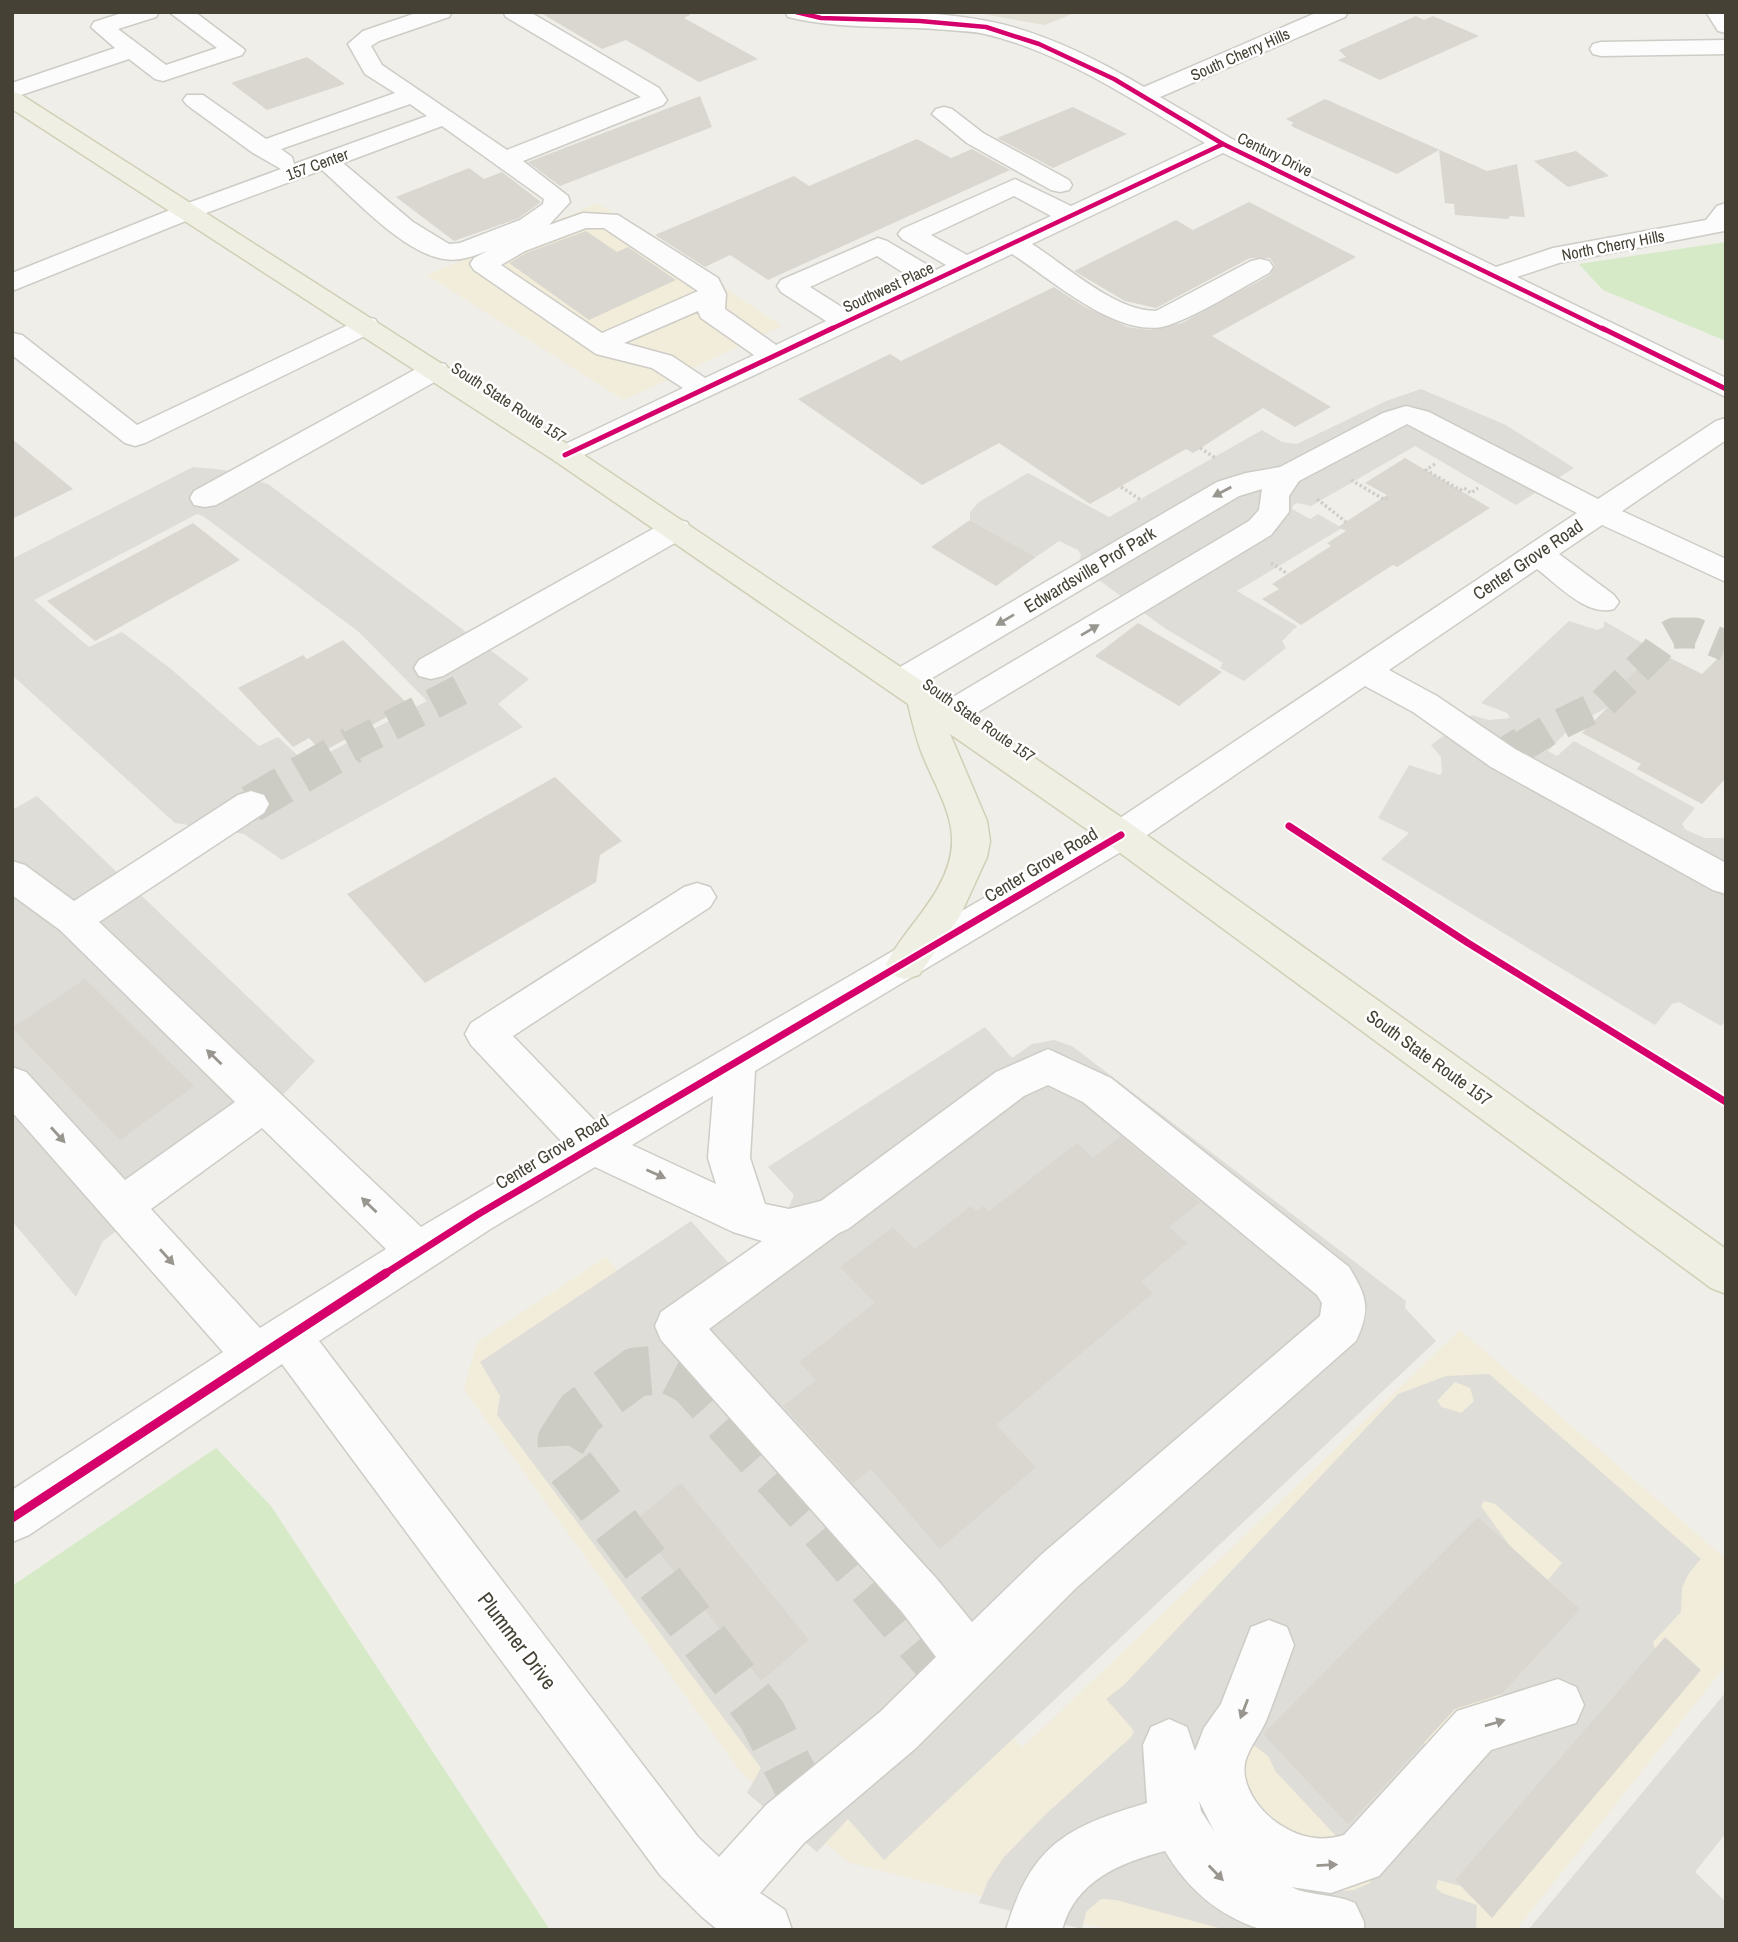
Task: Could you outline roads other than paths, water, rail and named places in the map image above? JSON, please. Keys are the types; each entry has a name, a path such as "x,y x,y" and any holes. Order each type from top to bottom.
{"main road":[{"name":"South State Route 157","path":"12,99 565,454 924,698 1121,835 1726,1274"},
{"path":"905,964 936,923 960,882 973,840 964,807 937,747 924,698"}],"street":[{"path":"148,12 102,27 163,74 234,50 180,12"},
{"path":"326,161 424,243 447,253 462,251 538,221 553,210 556,196 373,69 359,44 371,36 440,12"},
{"path":"505,160 655,100 651,93 514,12"},
{"name":"Century Drive","path":"796,12 821,18 930,17 986,27 1039,44 1143,94 1223,144 1726,389"},
{"name":"South Cherry Hills","path":"1143,94 1171,85 1337,12"},
{"path":"1717,12 1726,26"},
{"path":"1601,49 1726,47"},
{"path":"12,91 132,50"},
{"path":"262,148 413,95"},
{"path":"195,100 296,172"},
{"path":"944,114 975,138 1096,204"},
{"name":"157 Center","path":"12,283 189,211 445,117"},
{"name":"Southwest Place","path":"565,454 1223,144"},
{"path":"966,265 911,234 1015,186 1071,216"},
{"name":"North Cherry Hills","path":"1496,276 1553,256 1715,226 1726,211"},
{"path":"703,389 662,362 606,348 483,264 516,246 583,221 609,220 709,284 713,294 712,312 774,356"},
{"path":"1013,243 1070,283 1133,317 1152,321 1161,319 1260,267"},
{"path":"846,322 790,286 878,246 934,280"},
{"path":"600,344 713,294"},
{"path":"12,341 135,437 365,325"},
{"path":"205,498 435,370"},
{"name":"Edwardsville Prof Park","path":"924,698 1228,489 1246,482 1287,475 1393,419 1406,415 1419,418 1599,512"},
{"name":"Center Grove Road","path":"12,1518 418,1252 1121,835 1726,427"},
{"path":"924,698 1260,528 1274,512 1271,498 1274,489 1287,475"},
{"path":"1599,512 1726,572"},
{"path":"431,668 676,529"},
{"path":"1537,554 1603,601"},
{"path":"1364,671 1425,704 1503,758 1726,880"},
{"path":"73,920 251,804"},
{"path":"12,875 73,920 418,1252"},
{"path":"697,897 485,1034 593,1146 747,1219 789,1228 833,1216"},
{"path":"735,1063 729,1158 747,1219"},
{"path":"720,1897 785,1824 898,1730 1059,1571 1340,1327 1345,1301 1333,1281 1097,1090 1048,1066 1010,1084 833,1216 677,1326 919,1595 969,1659"},
{"name":"Plummer Drive","path":"12,1084 122,1206 272,1346 679,1856 720,1897 765,1930"},
{"path":"122,1206 263,1105"},
{"path":"1269,1645 1240,1721 1222,1746 1219,1779 1225,1801 1238,1824 1264,1847 1307,1864 1331,1866 1360,1857 1475,1729 1558,1705"},
{"path":"1169,1745 1171,1793 1177,1821 1194,1849 1222,1881 1303,1921 1336,1926"},
{"path":"1034,1930 1038,1907 1045,1893 1075,1862 1119,1836 1177,1821"}],"tunnel":[{"path":"1521,747 1552,728 1602,704 1656,651 1665,638 1674,633 1695,633 1726,646"},
{"path":"349,747 460,690"},
{"path":"251,804 352,745"},
{"path":"1503,758 1524,745"},
{"path":"808,1805 762,1715 563,1457 562,1441 580,1413 636,1372 669,1369 692,1381 816,1519 951,1678"}]}
